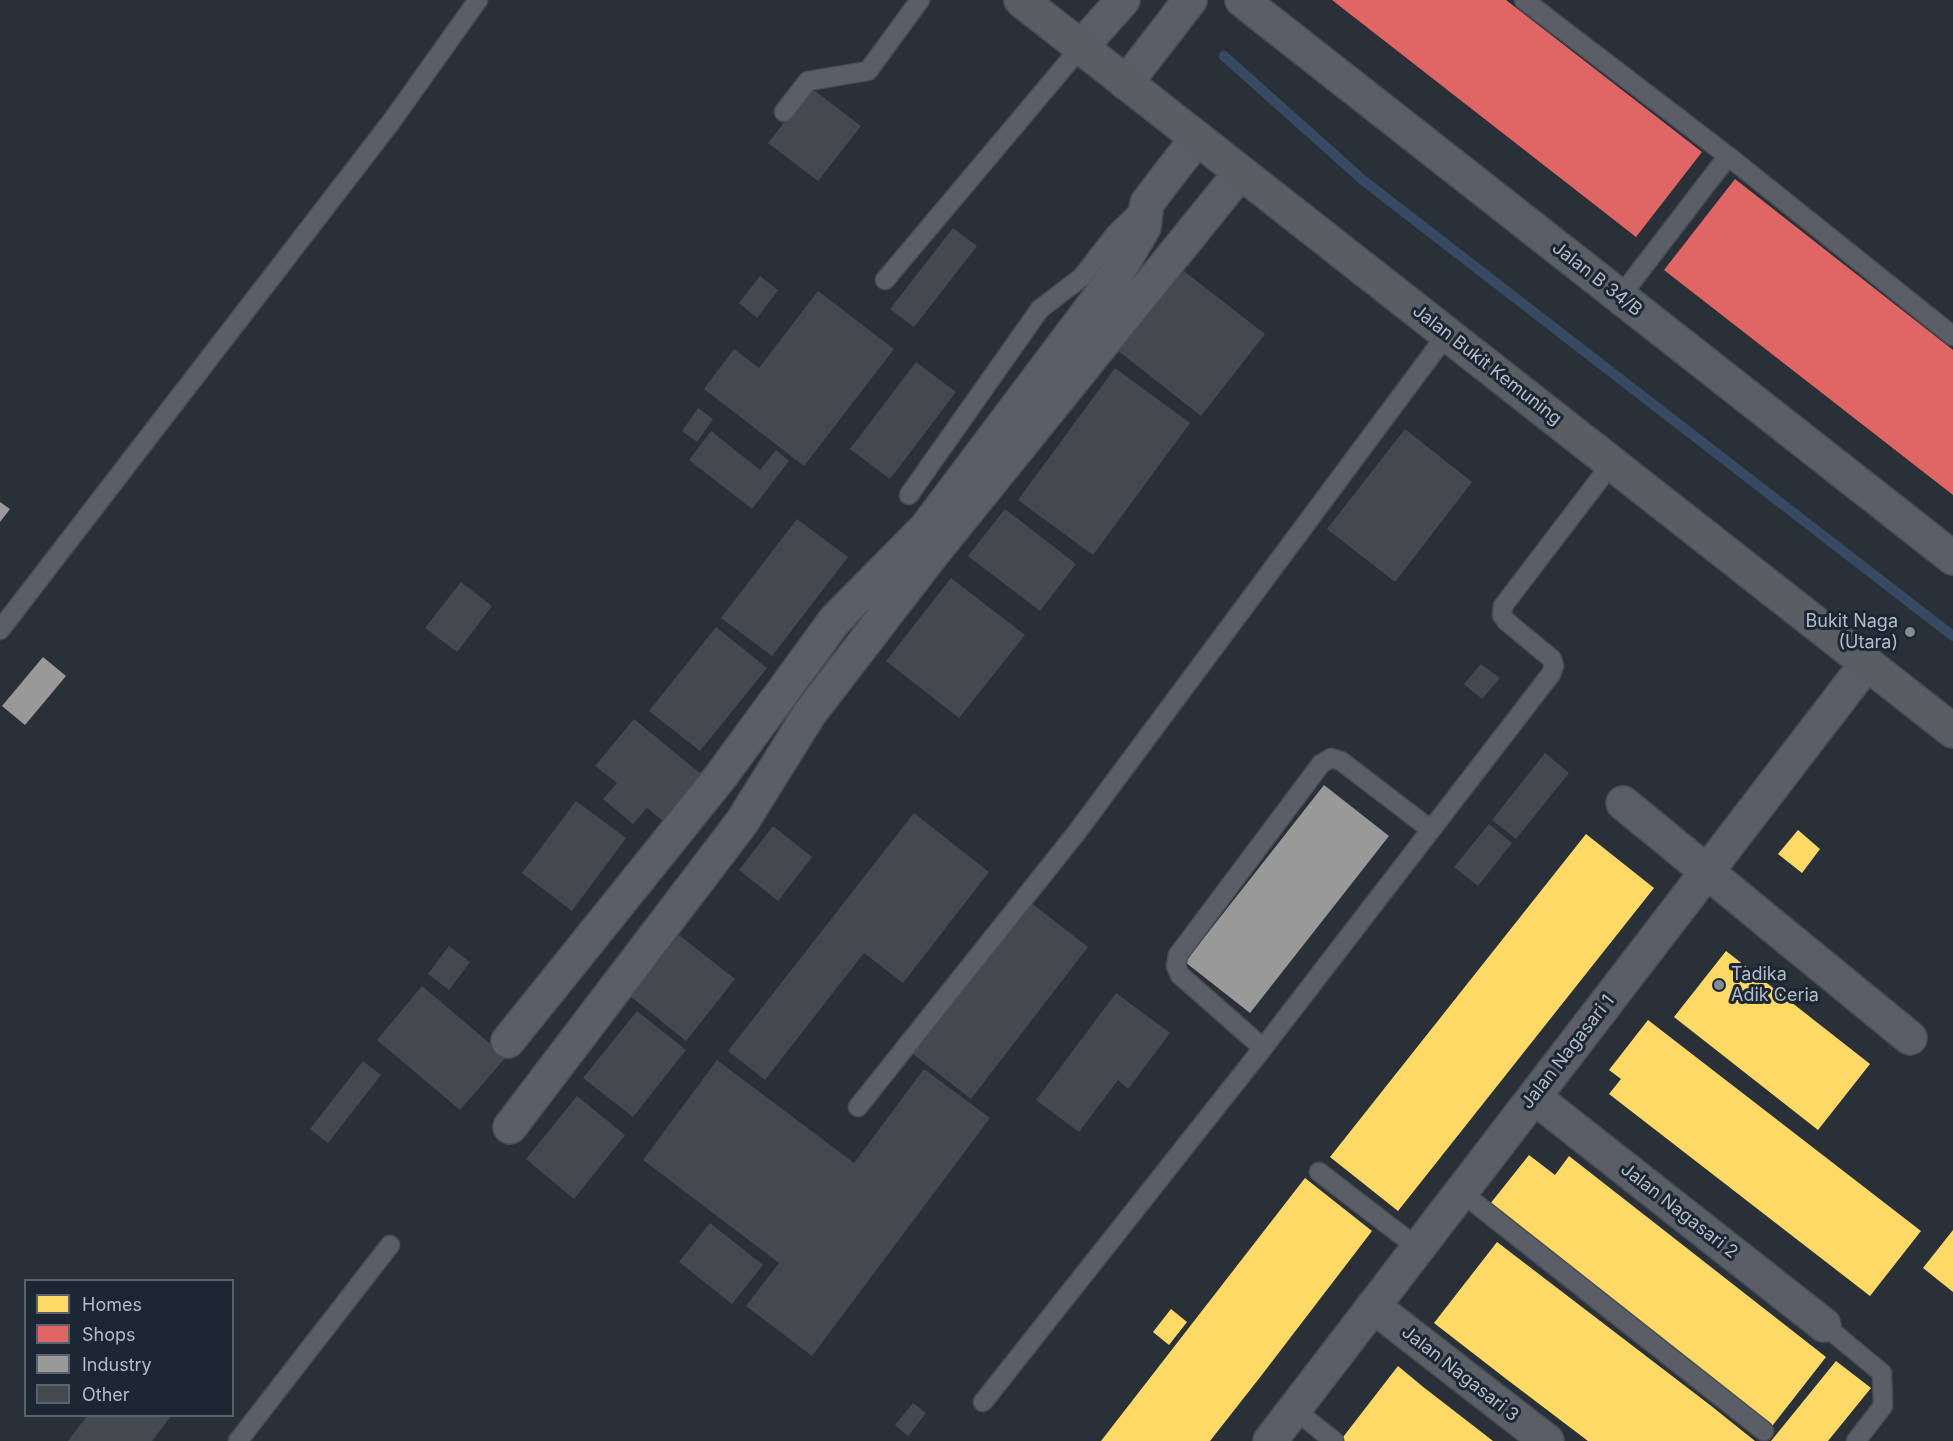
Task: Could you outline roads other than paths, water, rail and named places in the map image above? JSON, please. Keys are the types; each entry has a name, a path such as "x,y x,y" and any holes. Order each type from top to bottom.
{"main road":[{"name":"Jalan Bukit Kemuning","path":"1021,0 1953,731"}],"street":[{"path":"1081,48 1122,0"},
{"path":"1126,83 1190,0"},
{"name":"Jalan B 34/B","path":"1242,0 1953,558"},
{"path":"508,1041 721,776 835,620 926,528 1116,275 1144,227 1147,203 1197,138"},
{"path":"510,1127 742,822 810,713 944,540 1240,173"},
{"name":"Jalan Nagasari 1","path":"1270,1441 1867,663"},
{"path":"1623,803 1910,1038"},
{"name":"Jalan Nagasari 2","path":"1534,1097 1824,1325"},
{"name":"Jalan Nagasari 3","path":"1373,1306 1546,1441"}],"lane":[{"path":"0,630 391,122 478,0"},
{"path":"784,112 808,81 868,71 920,0"},
{"path":"1524,0 1728,156 1953,336"},
{"path":"885,280 1081,48"},
{"path":"1620,297 1728,156"},
{"path":"909,495 1040,309 1083,277 1116,233 1147,203"},
{"path":"858,1107 1077,832 1447,334"},
{"path":"983,1402 1263,1048 1551,674 1554,666 1552,659 1506,621 1502,615 1503,606 1612,463"},
{"path":"1263,1048 1180,975 1176,966 1178,955 1321,764 1331,758 1341,761 1430,829"},
{"path":"1319,1172 1418,1248"},
{"path":"1461,1192 1764,1431"},
{"path":"238,1441 390,1245"},
{"path":"1824,1325 1882,1373 1883,1406 1856,1441"},
{"path":"1294,1409 1334,1441"}],"waterway":[{"path":"1224,56 1364,181 1953,636"}],"place":[{"name":"Bukit Naga (Utara)","path":"1910,632"},
{"name":"Tadika Adik Ceria","path":"1719,985"}]}
